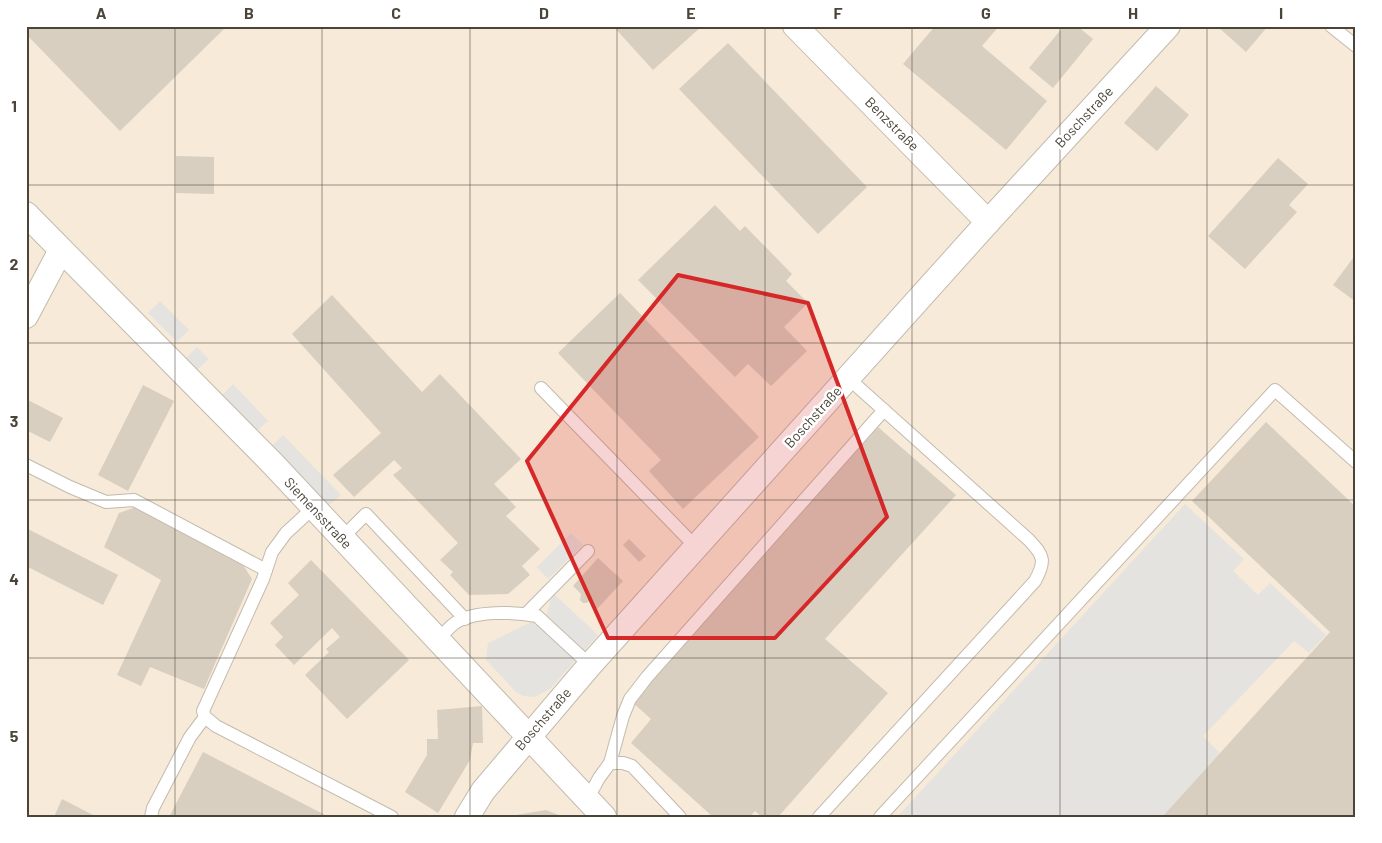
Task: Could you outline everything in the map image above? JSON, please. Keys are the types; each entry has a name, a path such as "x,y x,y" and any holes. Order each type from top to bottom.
{"street":[{"name":"Benzstraße","path":"795,26 988,222"},
{"name":"Boschstraße","path":"467,817 483,791 528,735 590,665 988,222 1168,26"},
{"name":"Siemensstraße","path":"26,214 314,508 604,817"},
{"path":"26,316 61,250"}],"lane":[{"path":"1332,26 1356,46"},
{"path":"819,817 1035,581 1041,569 1043,559 1040,551 1029,540 848,378"},
{"path":"541,388 696,547"},
{"path":"880,817 1275,390 1356,462"},
{"path":"587,800 610,763 623,716 630,699 647,677 884,410"},
{"path":"26,465 106,502 134,500 266,570"},
{"path":"314,508 286,533 272,552 260,587 203,711 205,718 216,726 392,817"},
{"path":"342,538 366,514 465,619"},
{"path":"526,614 588,551"},
{"path":"438,640 456,622 476,614 526,614 538,616 590,665"},
{"path":"151,817 153,808 190,737 205,718"},
{"path":"610,763 623,763 632,766 680,817"}],"highlighted area":[{"path":"678,275 808,303 887,517 775,638 608,638 527,461"}],"shaded area":[{"path":"26,26 1356,26 1356,817 26,817"},
{"path":"160,301 189,330 177,342 148,313"},
{"path":"197,347 209,359 196,371 185,359"},
{"path":"233,384 268,421 256,432 221,396"},
{"path":"283,435 341,495 328,506 271,447"},
{"path":"1185,504 1244,559 1233,571 1258,595 1270,583 1326,635 1309,653 1294,641 1203,736 1220,753 1162,817 897,817"},
{"path":"571,533 583,545 548,579 537,567"},
{"path":"553,593 598,635 550,689 535,697 523,696 517,693 486,660 488,643 546,615"}],"building":[{"path":"26,26 227,26 120,131 26,34"},
{"path":"613,26 702,26 653,70"},
{"path":"935,26 999,26 982,46 1047,101 1006,150 903,64"},
{"path":"1064,26 1077,26 1093,39 1053,88 1029,68"},
{"path":"1217,26 1268,26 1246,52"},
{"path":"728,43 867,187 818,234 679,89"},
{"path":"1156,86 1189,115 1157,151 1124,123"},
{"path":"176,156 214,157 214,194 176,193"},
{"path":"1278,158 1308,184 1289,205 1297,212 1245,269 1208,236"},
{"path":"715,205 740,231 745,226 792,274 786,281 808,303 784,327 807,351 771,386 748,364 735,377 638,280"},
{"path":"1356,254 1356,302 1333,285"},
{"path":"620,293 759,437 683,509 649,471 661,460 558,353"},
{"path":"332,295 422,392 440,374 521,459 494,484 516,507 506,516 540,549 522,566 530,575 508,594 469,595 450,575 453,572 440,560 458,543 393,475 402,468 394,460 354,497 333,475 381,433 292,334"},
{"path":"143,385 174,401 128,491 98,475"},
{"path":"26,399 63,418 50,442 26,430"},
{"path":"1266,422 1356,507 1356,817 1162,817 1330,632 1192,501"},
{"path":"878,427 956,495 825,639 888,693 778,817 762,817 755,811 750,817 713,817 631,743 651,719 632,702"},
{"path":"136,507 241,562 252,579 204,689 150,667 141,686 117,675 161,580 104,547 119,513"},
{"path":"26,528 118,575 103,605 26,566"},
{"path":"629,539 646,556 639,562 623,545"},
{"path":"598,558 623,581 597,609 589,601 583,603 580,600 581,594 573,586"},
{"path":"311,560 409,660 347,719 305,675 329,652 326,649 340,637 332,628 294,665 275,645 283,637 270,623 299,595 288,583"},
{"path":"482,706 483,743 473,743 470,760 438,813 405,792 427,755 427,739 438,739 437,710"},
{"path":"203,752 329,817 169,817"},
{"path":"62,799 97,817 54,817"},
{"path":"546,810 564,817 510,817 510,816"}]}
